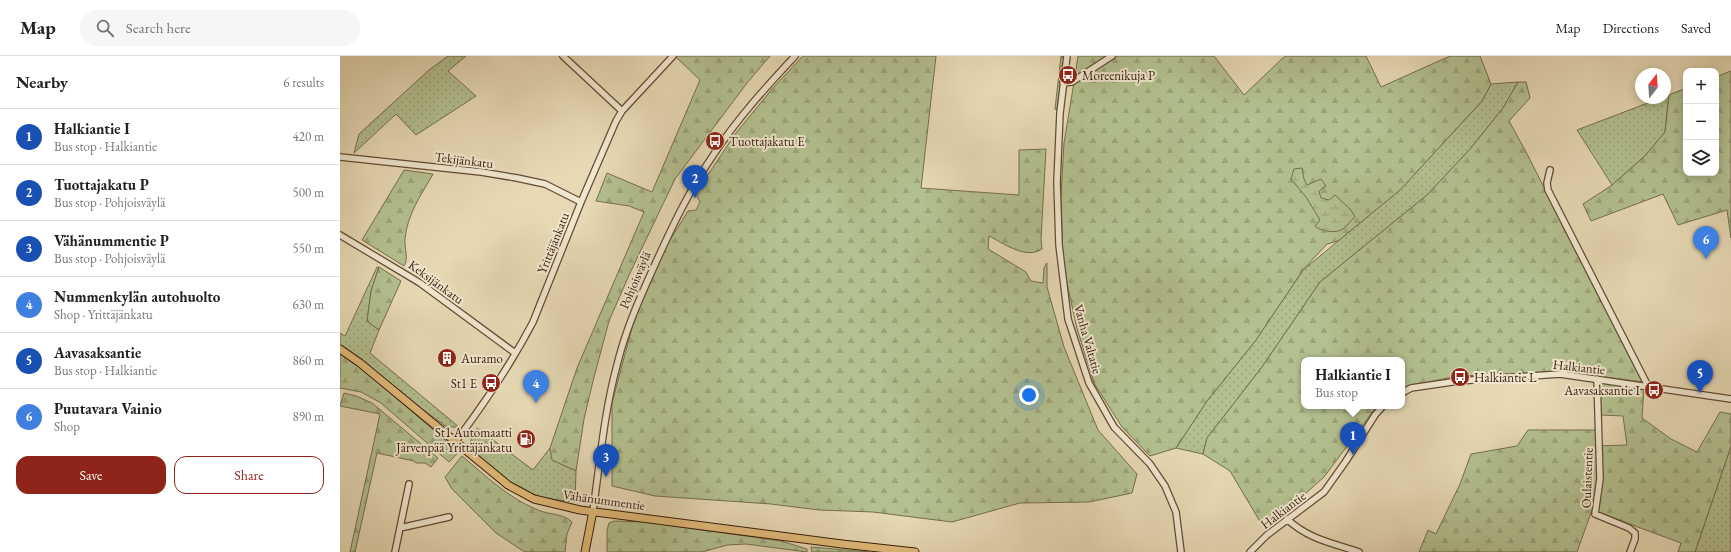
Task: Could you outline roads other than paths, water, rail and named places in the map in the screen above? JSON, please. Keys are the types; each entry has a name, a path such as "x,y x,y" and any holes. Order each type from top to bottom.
{"main road":[{"name":"Vähänummentie","path":"340,349 360,363 508,485 524,495 540,501 593,511 842,544 915,552"},
{"name":"Pohjoisväylä","path":"585,552 593,511"}],"street":[{"path":"563,56 622,111"},
{"name":"Yrittäjänkatu","path":"456,441 479,410 533,322 581,202 622,111 673,56"},
{"name":"Pohjoisväylä","path":"593,511 606,413 617,364 630,322 647,281 669,232 713,154 770,83 795,56"},
{"name":"Vanha Valtatie","path":"1067,56 1060,113 1058,182 1059,245 1068,319 1089,383 1114,427 1150,464 1165,486 1176,512 1181,552"},
{"path":"1063,83 1072,82 1112,56"},
{"name":"Tekijänkatu","path":"340,157 481,172 517,178 545,184 581,202"},
{"path":"1550,170 1547,183 1548,190 1648,386"},
{"name":"Keksijänkatu","path":"340,234 420,283 515,353"},
{"name":"Halkiantie","path":"1405,391 1411,388 1458,380 1560,374 1731,399"},
{"name":"Oulaistentie","path":"1597,379 1600,479 1595,514 1629,528 1635,533 1635,539 1630,552"},
{"name":"Halkiantie","path":"1250,552 1267,534 1324,492 1381,409"},
{"path":"395,552 409,484"},
{"path":"400,528 448,517"},
{"path":"1287,519 1294,526 1317,540 1359,552"}],"place":[{"name":"Moreenikuja P","path":"1068,75"},
{"name":"Tuottajakatu E","path":"715,141"},
{"name":"Tuottajakatu P","path":"695,198"},
{"name":"Puutavara Vainio","path":"1706,259"},
{"name":"Auramo","path":"447,358"},
{"name":"Halkiantie L","path":"1460,377"},
{"name":"St1 E","path":"491,383"},
{"name":"Aavasaksantie I","path":"1654,390"},
{"name":"Aavasaksantie","path":"1700,393"},
{"name":"Nummenkylän autohuolto","path":"536,403"},
{"name":"St1 Automaatti Järvenpää Yrittäjänkatu","path":"526,439"},
{"name":"Halkiantie I","path":"1353,455"},
{"name":"Vähänummentie P","path":"606,477"}]}
